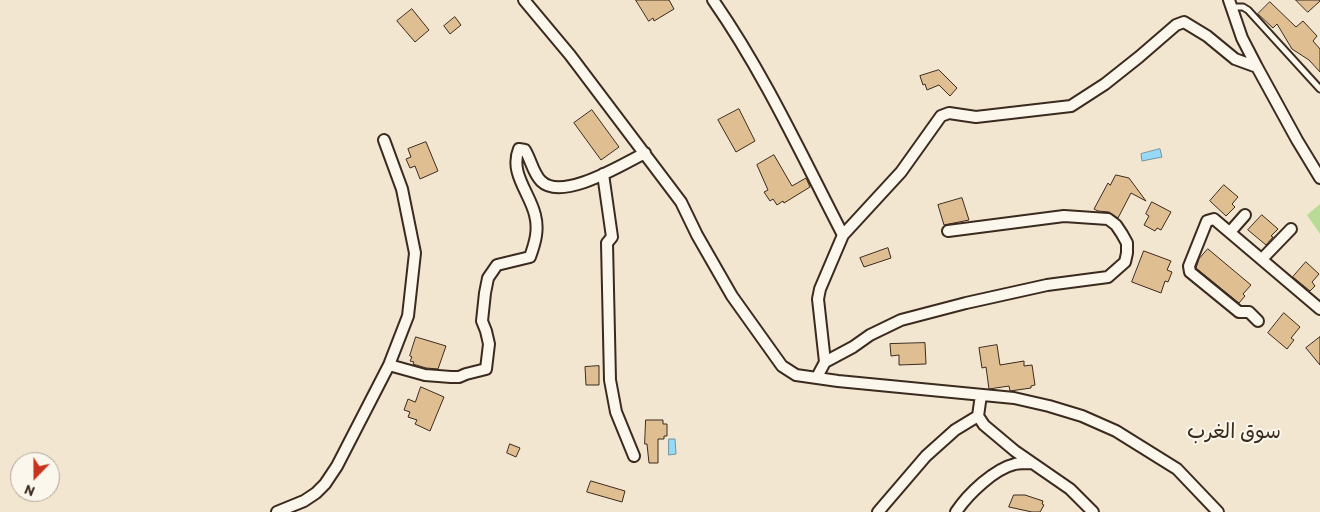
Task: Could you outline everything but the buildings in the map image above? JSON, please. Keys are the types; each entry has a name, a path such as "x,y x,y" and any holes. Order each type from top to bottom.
{"street":[{"path":"524,0 570,55 681,202 697,235 732,296 782,366 796,375 838,381 1014,398 1082,416 1116,431 1177,469 1218,512"},
{"path":"713,0 727,20 779,109 843,235"},
{"path":"1231,3 1242,38 1257,68 1320,178"},
{"path":"825,362 822,344 822,321 818,299 820,289 843,235 902,172 941,116 949,113 976,117 1071,106 1105,84 1176,25 1184,22 1207,36 1235,59 1257,68"},
{"path":"277,512 304,501 325,484 337,466 389,365 408,316 415,254 402,189 384,140"},
{"path":"389,365 425,375 451,377 459,377 486,369 489,344 482,321 488,278 497,265 530,257 536,240 536,216 522,186 518,171 516,156 519,149 525,150 535,172 542,181 555,188 573,186 603,174 645,153"},
{"path":"603,174 612,237 607,243 610,380 616,412 634,456"},
{"path":"1230,232 1245,214"},
{"path":"817,377 825,362 853,347 870,335 901,320 1047,285 1108,277 1125,262 1127,253 1127,243 1116,225 1108,219 1100,218 1064,216 948,231"},
{"path":"1258,322 1249,312 1239,312 1190,272 1189,266 1207,221 1214,219 1320,309"},
{"path":"1262,259 1291,229"},
{"path":"981,395 978,416 984,425 1001,441 1070,489 1093,512"},
{"path":"878,512 926,456 955,430 978,416"},
{"path":"956,512 984,482 1001,469 1016,464 1031,463"}],"lane":[{"path":"1231,3 1248,10 1320,88"}],"green space":[{"path":"1320,204 1320,234 1307,215"}],"water":[{"path":"1160,149 1162,157 1142,161 1141,154"},
{"path":"669,439 675,439 676,454 669,455"}],"district":[{"name":"سوق الغرب","path":"1234,433"}]}
